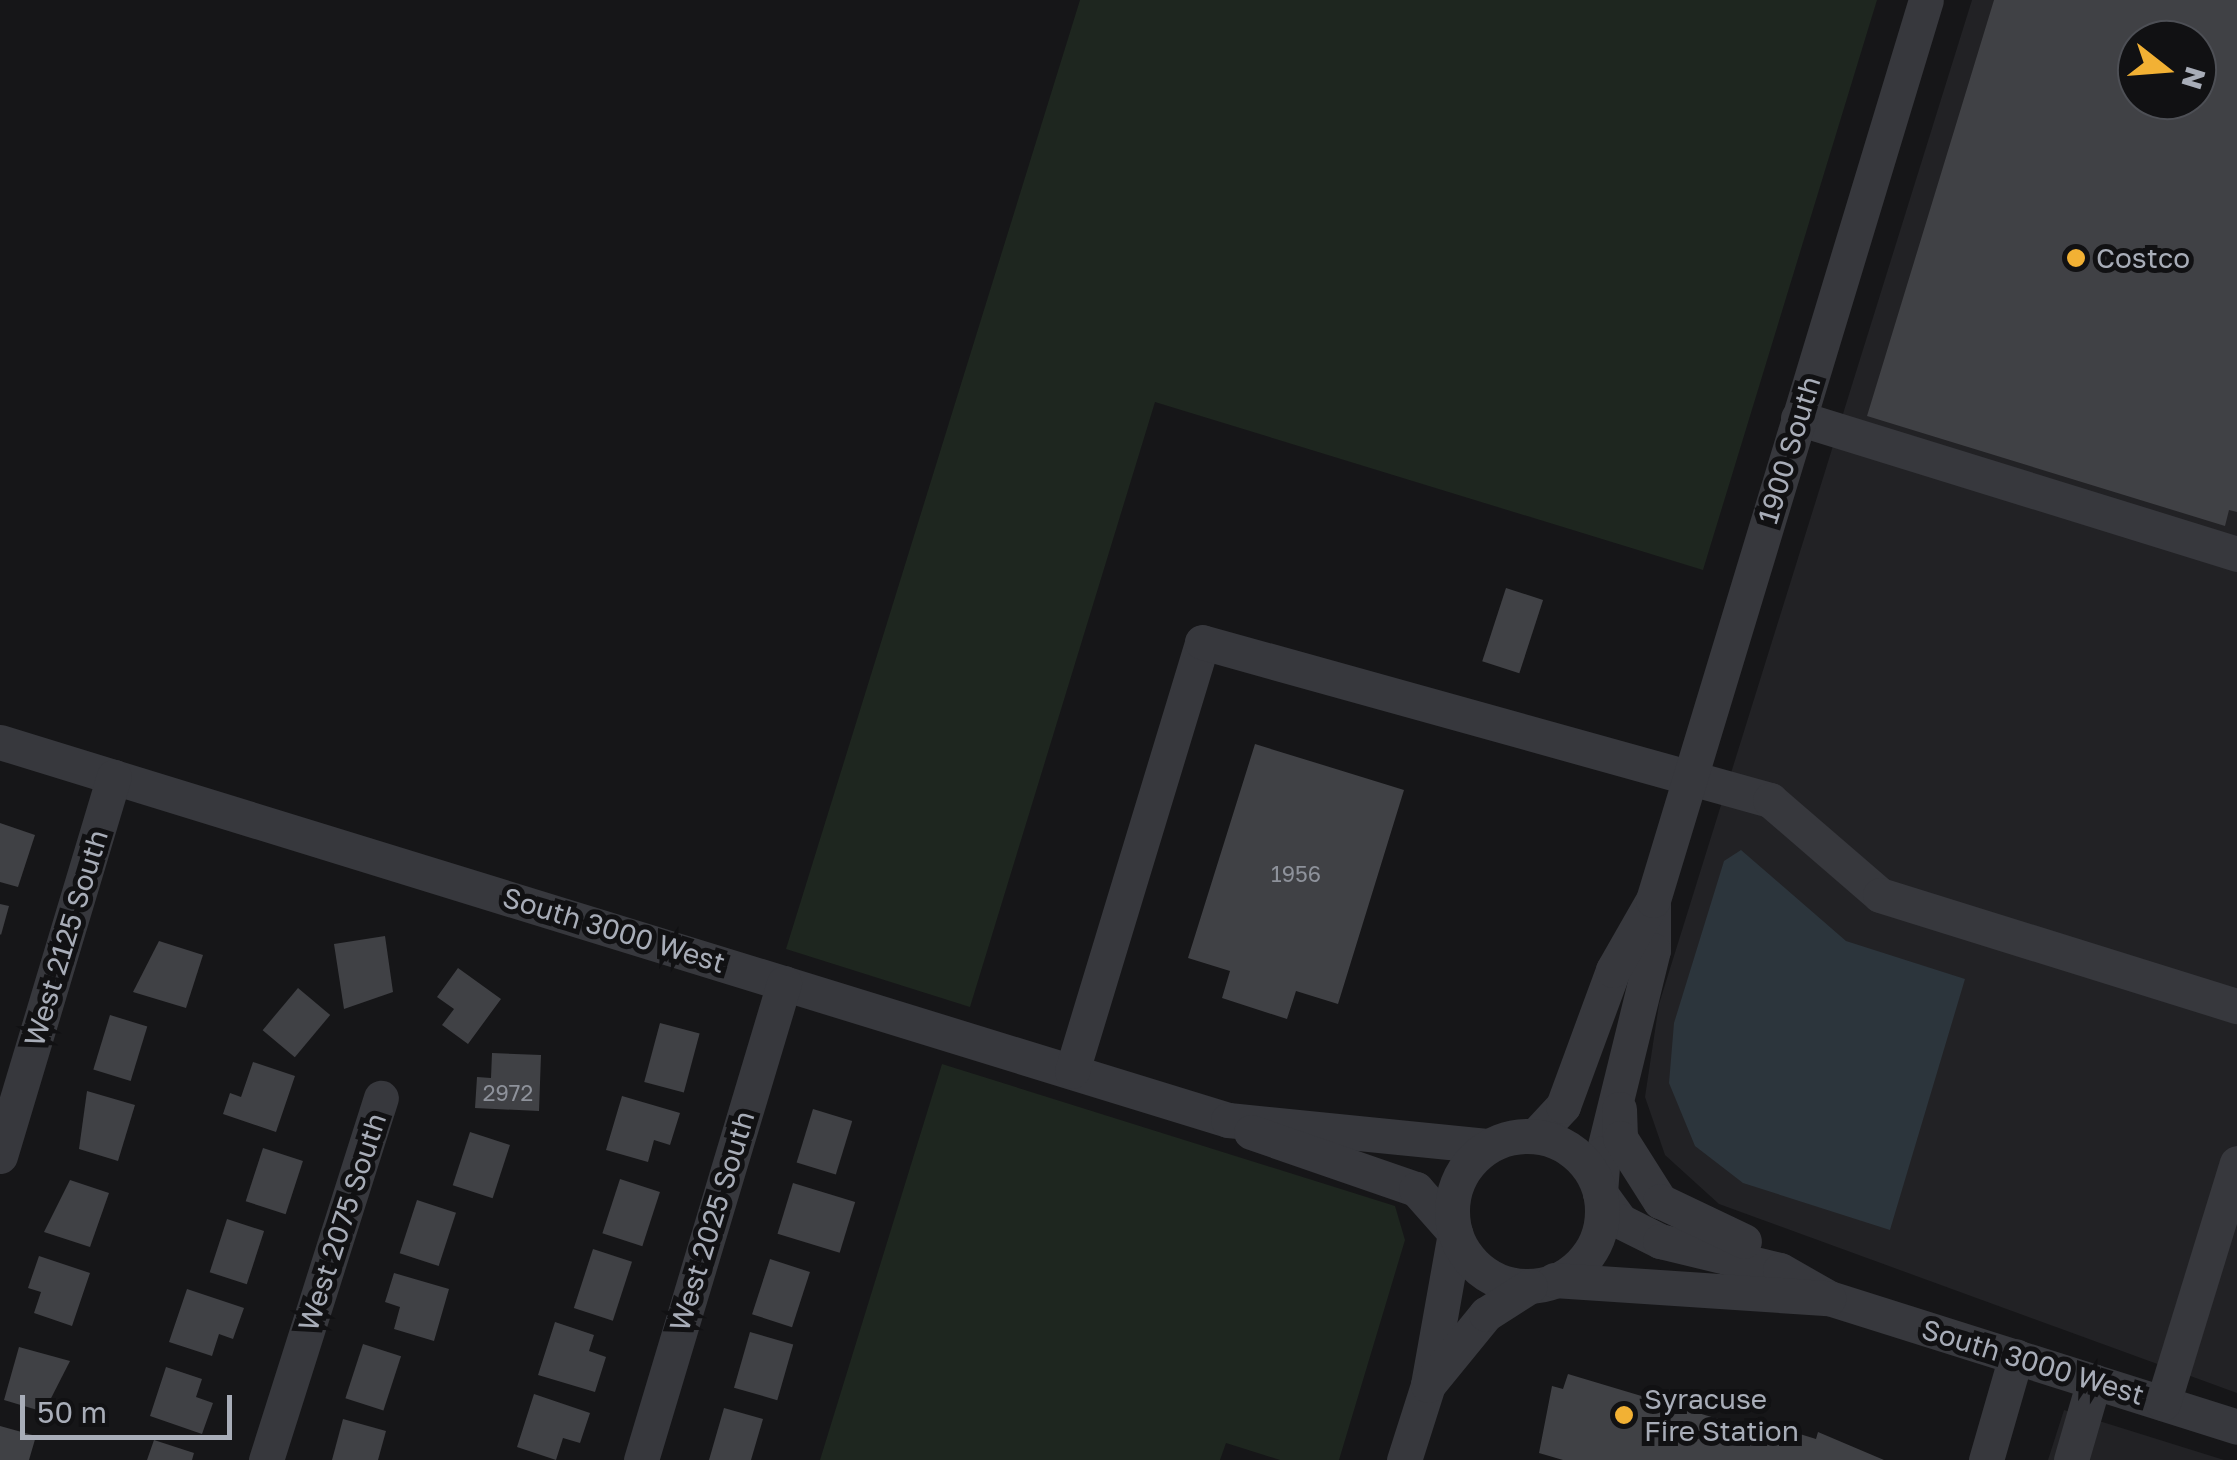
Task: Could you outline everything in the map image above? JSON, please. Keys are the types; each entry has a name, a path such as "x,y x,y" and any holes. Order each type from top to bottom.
{"street":[{"name":"1900 South","path":"1653,900 1926,0"},
{"path":"1798,418 2237,554"},
{"path":"1072,1071 1202,642 1770,800 1880,894 2237,1006"},
{"name":"South 3000 West","path":"0,742 1228,1120 1318,1162 1416,1189 1455,1233"},
{"name":"West 2125 South","path":"0,1156 114,777"},
{"path":"1428,1386 1486,1314 1587,1254 1617,1081 1653,950 1653,900"},
{"path":"1404,1460 1428,1386 1455,1233 1456,1184 1487,1146 1535,1136 1563,1106 1613,970 1653,900"},
{"name":"West 2025 South","path":"641,1460 784,982"},
{"path":"1617,1081 1620,1138 1660,1200 1780,1270"},
{"name":"West 2075 South","path":"266,1460 381,1098"},
{"name":"South 3000 West","path":"1228,1120 1487,1146"},
{"path":"1535,1136 1576,1154 1600,1193"},
{"path":"2163,1403 2237,1163"},
{"name":"South 3000 West","path":"1600,1193 1620,1221 1660,1242 1780,1270 1829,1298 2237,1426"},
{"path":"1455,1233 1484,1272 1542,1283"},
{"name":"South 3000 West","path":"1542,1283 1829,1298"},
{"path":"1986,1460 2016,1356"},
{"path":"2071,1460 2094,1381"}],"shaded area":[{"path":"1080,0 1877,0 1703,570 1155,402 970,1007 786,949"},
{"path":"1972,0 2237,0 2237,1393 1719,1204 1665,1155 1645,1097 1659,1004"},
{"path":"1741,850 1846,941 1965,979 1890,1230 1743,1183 1695,1146 1669,1083 1674,1023 1724,861"},
{"path":"942,1064 1395,1206 1405,1240 1339,1460 1280,1460 1226,1443 1220,1460 820,1460"},
{"path":"2064,1410 2224,1460 2048,1460"}],"building":[{"name":"Costco","path":"1994,0 2237,0 2237,512 2229,510 2225,526 1867,416"},
{"path":"1506,588 1543,600 1519,673 1482,661"},
{"path":"1255,744 1404,790 1338,1004 1296,991 1287,1019 1222,998 1230,971 1188,958"},
{"path":"0,823 35,835 18,887 0,882"},
{"path":"0,904 9,906 1,935 0,934"},
{"path":"385,936 393,992 344,1009 334,944"},
{"path":"159,941 203,955 186,1008 133,992"},
{"path":"458,968 501,999 468,1044 442,1025 454,1009 437,997"},
{"path":"298,988 330,1015 295,1057 263,1030"},
{"path":"110,1015 147,1026 131,1081 93,1070"},
{"path":"660,1023 700,1034 684,1093 644,1082"},
{"path":"492,1053 541,1055 539,1111 475,1108 477,1077 491,1078"},
{"path":"253,1062 295,1076 276,1132 223,1114 230,1093 241,1097"},
{"path":"87,1091 135,1105 118,1161 79,1149"},
{"path":"622,1096 680,1113 670,1145 654,1140 648,1162 606,1150"},
{"path":"813,1109 852,1121 836,1175 797,1163"},
{"path":"470,1132 510,1145 493,1198 453,1185"},
{"path":"263,1148 303,1161 286,1214 246,1201"},
{"path":"620,1179 660,1192 642,1246 602,1233"},
{"path":"70,1180 109,1193 90,1247 44,1232"},
{"path":"793,1183 855,1202 840,1253 778,1234"},
{"path":"417,1200 456,1213 439,1266 400,1253"},
{"path":"227,1219 264,1231 247,1284 210,1272"},
{"path":"593,1249 632,1262 613,1321 574,1308"},
{"path":"39,1256 90,1273 72,1326 34,1313 41,1292 28,1288"},
{"path":"770,1259 810,1272 792,1327 752,1314"},
{"path":"394,1273 449,1289 434,1341 394,1329 400,1307 385,1302"},
{"path":"187,1289 244,1308 233,1339 219,1334 212,1356 169,1342"},
{"path":"555,1322 594,1335 589,1351 606,1357 595,1392 538,1375"},
{"path":"750,1332 793,1344 777,1400 734,1388"},
{"path":"363,1344 401,1356 383,1411 345,1398"},
{"path":"19,1347 70,1361 44,1412 4,1400"},
{"path":"166,1367 202,1379 196,1397 213,1403 202,1434 150,1416"},
{"name":"Syracuse Fire Station","path":"1568,1374 1755,1430 1758,1421 1816,1439 1818,1432 1884,1460 1563,1460 1539,1453 1552,1386 1563,1389"},
{"path":"534,1394 590,1413 580,1443 563,1438 556,1460 517,1447"},
{"path":"724,1408 763,1419 751,1460 709,1460"},
{"path":"343,1419 386,1431 378,1460 332,1460"},
{"path":"0,1426 36,1436 29,1460 0,1460"},
{"path":"154,1440 194,1453 192,1460 147,1460"}],"place":[{"name":"Costco","path":"2076,258"},
{"name":"Syracuse Fire Station","path":"1624,1415"}]}
